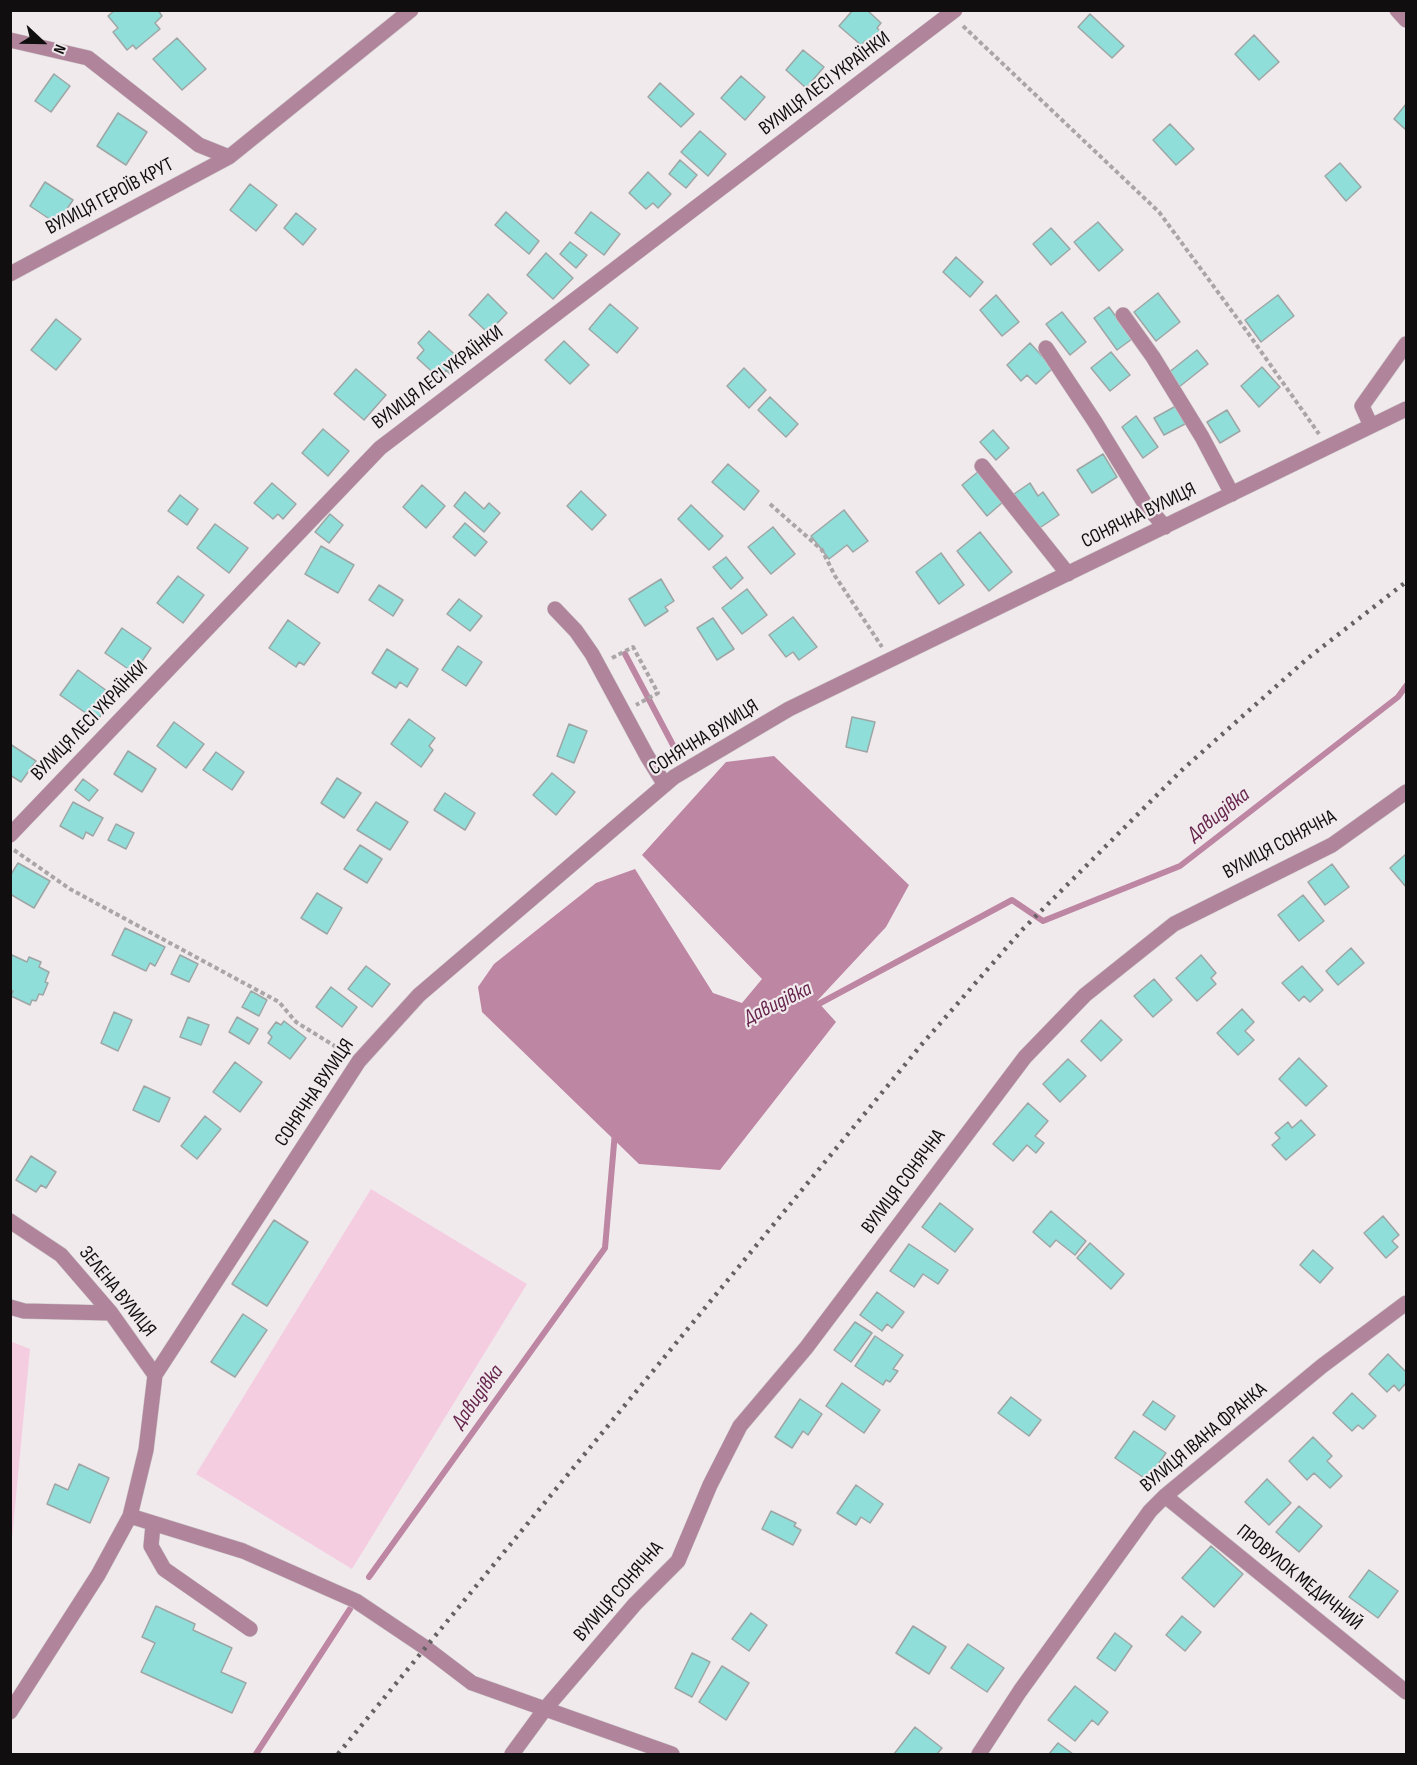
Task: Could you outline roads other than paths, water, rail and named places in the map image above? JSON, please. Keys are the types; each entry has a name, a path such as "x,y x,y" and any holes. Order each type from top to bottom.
{"street":[{"name":"ВУЛИЦЯ ГЕРОЇВ КРУТ","path":"10,274 230,157 411,10"},
{"path":"1397,10 1407,20"},
{"name":"ВУЛИЦЯ ЛЕСІ УКРАЇНКИ","path":"10,835 380,448 949,14"},
{"name":"ВУЛИЦЯ ГЕРОЇВ КРУТ","path":"10,40 88,58 199,145 230,157"},
{"path":"1123,315 1202,437 1232,494"},
{"path":"1371,426 1362,406 1407,344"},
{"path":"1046,348 1145,504 1165,527"},
{"name":"СОНЯЧНА ВУЛИЦЯ","path":"154,1375 359,1061 419,995 675,777 789,710 1407,409"},
{"path":"982,466 1068,574"},
{"path":"555,609 592,654 665,785"},
{"name":"ВУЛИЦЯ СОНЯЧНА","path":"512,1755 545,1709 635,1604 678,1561 710,1485 740,1425 806,1348 1025,1057 1085,995 1174,924 1332,845 1407,792"},
{"name":"ЗЕЛЕНА ВУЛИЦЯ","path":"10,1221 61,1255 111,1313 154,1375"},
{"name":"ВУЛИЦЯ ІВАНА ФРАНКА","path":"979,1755 1034,1672 1150,1510 1322,1366 1407,1303"},
{"path":"10,1307 24,1311 111,1313"},
{"path":"10,1712 99,1575 130,1516 146,1450 154,1375"},
{"name":"ПРОВУЛОК МЕДИЧНИЙ","path":"1165,1496 1407,1692"},
{"path":"130,1516 243,1551 356,1601 426,1648 472,1683 672,1755"},
{"path":"153,1525 151,1546 164,1569 250,1629"}],"water":[{"path":"774,756 909,885 886,927 817,1001 836,1022 720,1170 639,1164 482,1012 478,987 494,964 596,883 635,869 713,993 742,1003 762,979 642,855 726,762"}],"waterway":[{"path":"625,654 674,747"},
{"name":"Давидівка","path":"813,1007 1012,900 1043,921 1180,866 1398,697 1406,686"},
{"name":"Давидівка","path":"369,1577 605,1248 615,1132"},
{"name":"Давидівка","path":"256,1754 350,1609"}],"railway":[{"path":"338,1754 922,1044 1022,930 1182,770 1308,658 1406,582"}]}
